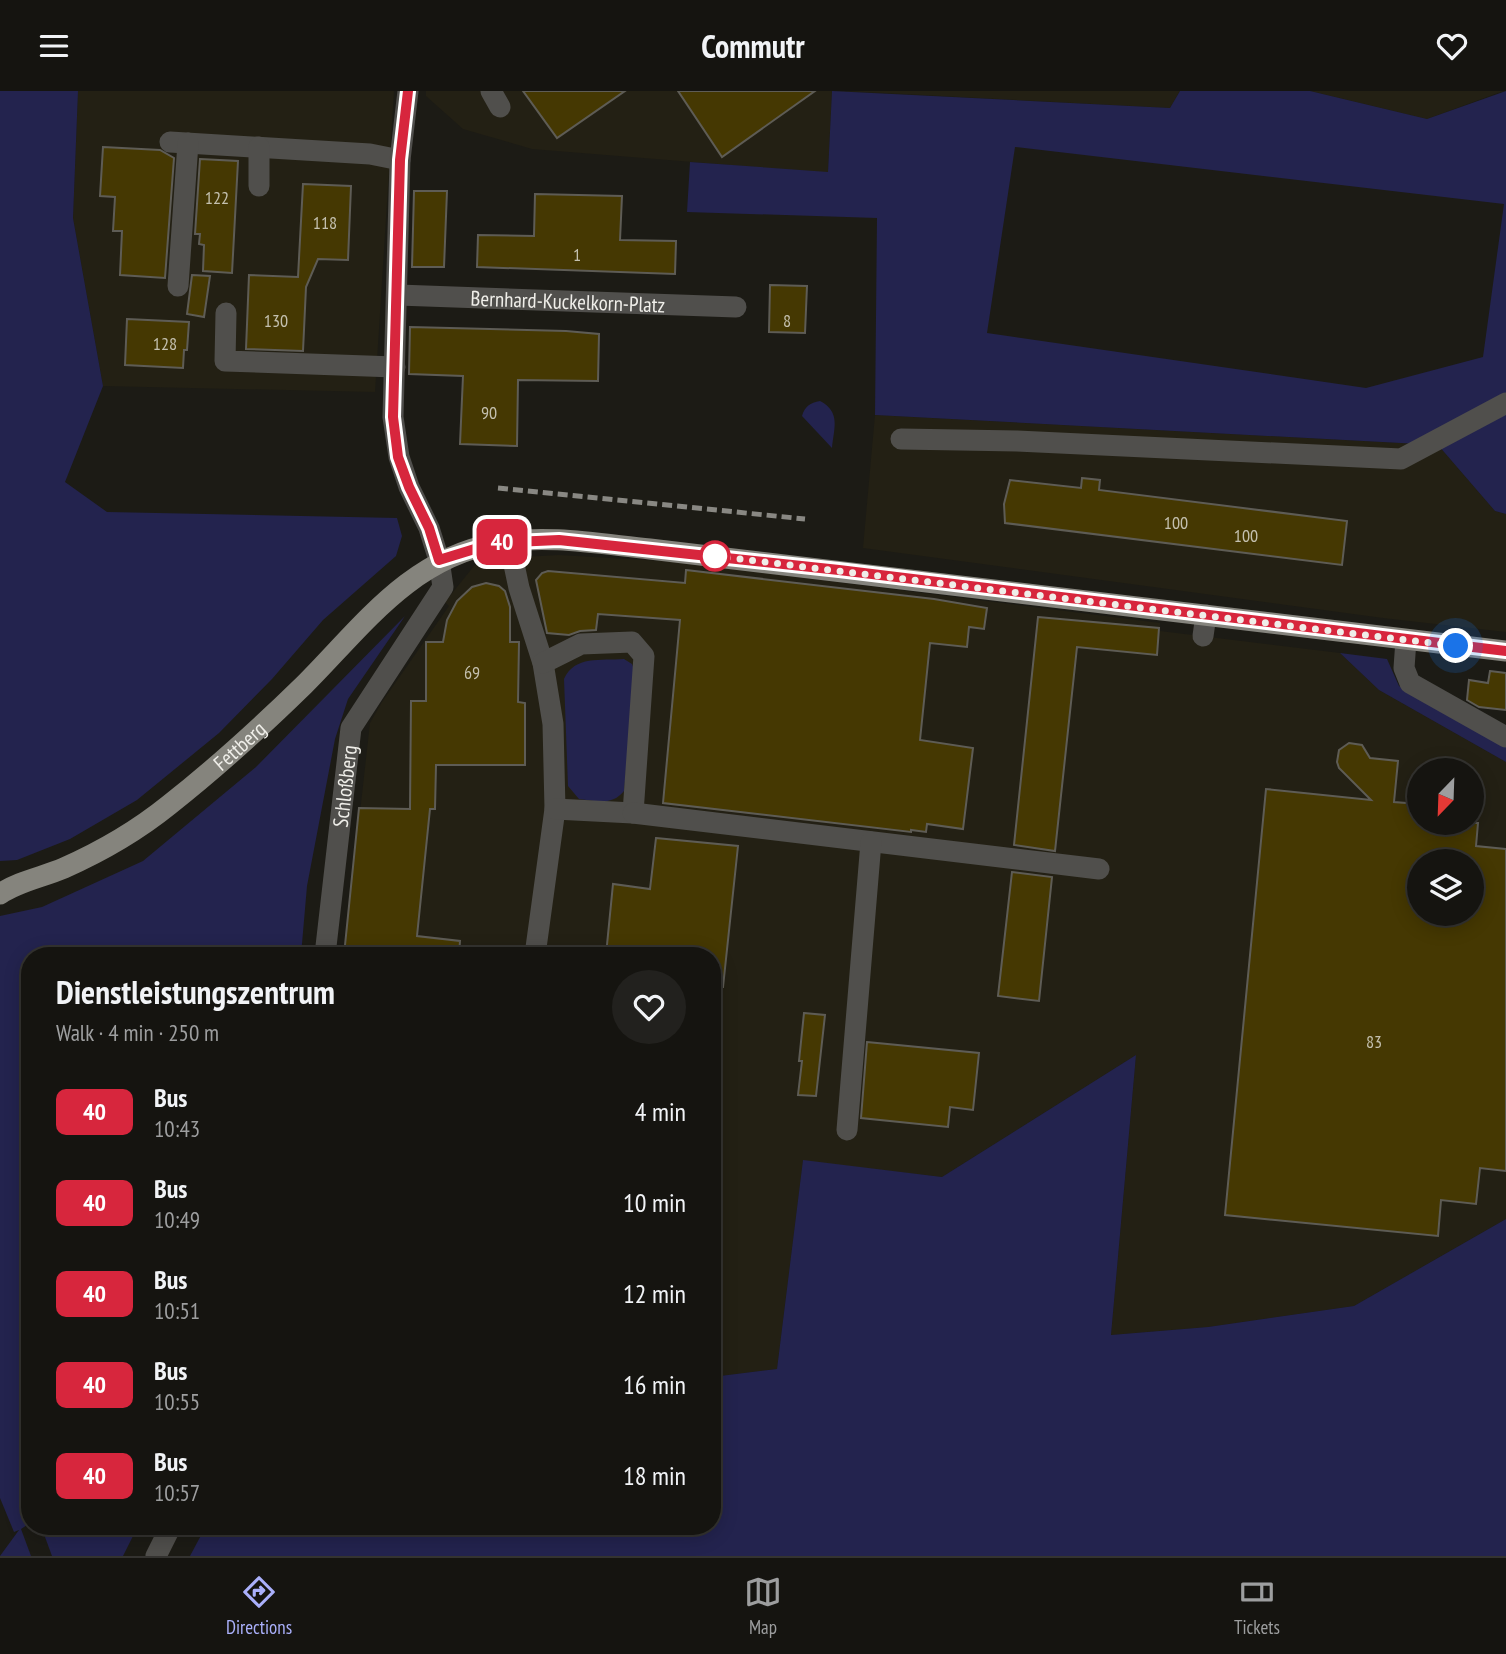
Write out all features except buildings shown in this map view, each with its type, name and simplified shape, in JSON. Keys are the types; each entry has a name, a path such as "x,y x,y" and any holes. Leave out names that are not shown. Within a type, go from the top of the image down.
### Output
{"main road":[{"name":"Fettberg","path":"3,890 63,868 103,848 166,807 230,754 304,685 386,600 439,560 494,543 559,540 650,549 1205,626 1406,640 1506,651"}],"street":[{"name":"Schloßberg","path":"326,947 351,728 443,587 439,560 429,528 398,457 393,417 400,160 408,91"},
{"path":"178,286 179,143 370,154 400,160"},
{"path":"258,186 259,147"},
{"name":"Bernhard-Kuckelkorn-Platz","path":"398,295 736,307"},
{"path":"226,313 225,361 394,367"},
{"path":"901,439 1017,441 1401,459 1506,403"},
{"path":"509,541 519,588 543,663 552,724 555,809 536,947"},
{"path":"1406,640 1404,668 1410,683 1506,737"},
{"path":"543,663 581,644 632,642 644,656 633,813"},
{"path":"555,809 633,813 1099,869"},
{"path":"847,1130 871,842"},
{"path":"156,1556 166,1535"}],"shaded area":[{"path":"0,91 78,91 73,218 103,386 65,482 107,512 397,518 402,536 396,556 323,620 272,679 219,733 137,800 70,839 17,860 0,861"},
{"path":"78,91 394,91 375,392 103,386 73,218"},
{"path":"426,91 832,91 828,173 532,149 463,129 426,96"},
{"path":"832,91 1170,108 1180,91 1310,91 1427,119 1506,91 1506,514 1495,511 1438,445 875,415 877,218 687,212 690,162 828,172","holes":["1015,147 1504,204 1483,357 1366,388 987,333"]},
{"path":"845,91 1180,91 1170,108"},
{"path":"1310,91 1503,91 1427,119"},
{"path":"820,401 827,405 834,415 832,448 802,416 808,405"},
{"path":"875,415 1438,445 1495,511 1506,514 1506,632 863,548"},
{"path":"559,555 679,562 1160,623 1160,631 1340,653 1379,690 1506,762 1506,1219 1354,1306 1208,1327 1111,1335 1136,1055 942,1177 803,1161 777,1369 721,1376 721,947 345,947 370,723 449,606 445,602 474,566 487,559"},
{"path":"405,616 348,699 335,739 307,886 302,947 21,947 21,1535 31,1556 0,1556 19,1530 14,1532 0,1498 0,916 42,907 143,861 256,767"},
{"path":"1340,653 1387,659 1399,686 1506,746 1506,762 1379,690"},
{"path":"624,659 632,664 635,672 624,791 609,801 579,799 568,786 564,679 569,671 581,663"},
{"path":"1136,1055 1111,1335 1208,1327 1354,1306 1506,1219 1506,1556 190,1556 201,1535 721,1535 721,1376 777,1369 803,1160 942,1177"},
{"path":"44,1535 134,1535 123,1556 52,1556"}],"railway":[{"path":"498,488 805,519"}],"bus line":[{"name":"40","path":"408,91 400,160 393,417 398,457 429,528 439,560 494,543 559,540 1003,589 1506,651"}],"route":[{"path":"715,556 1456,646"}]}
